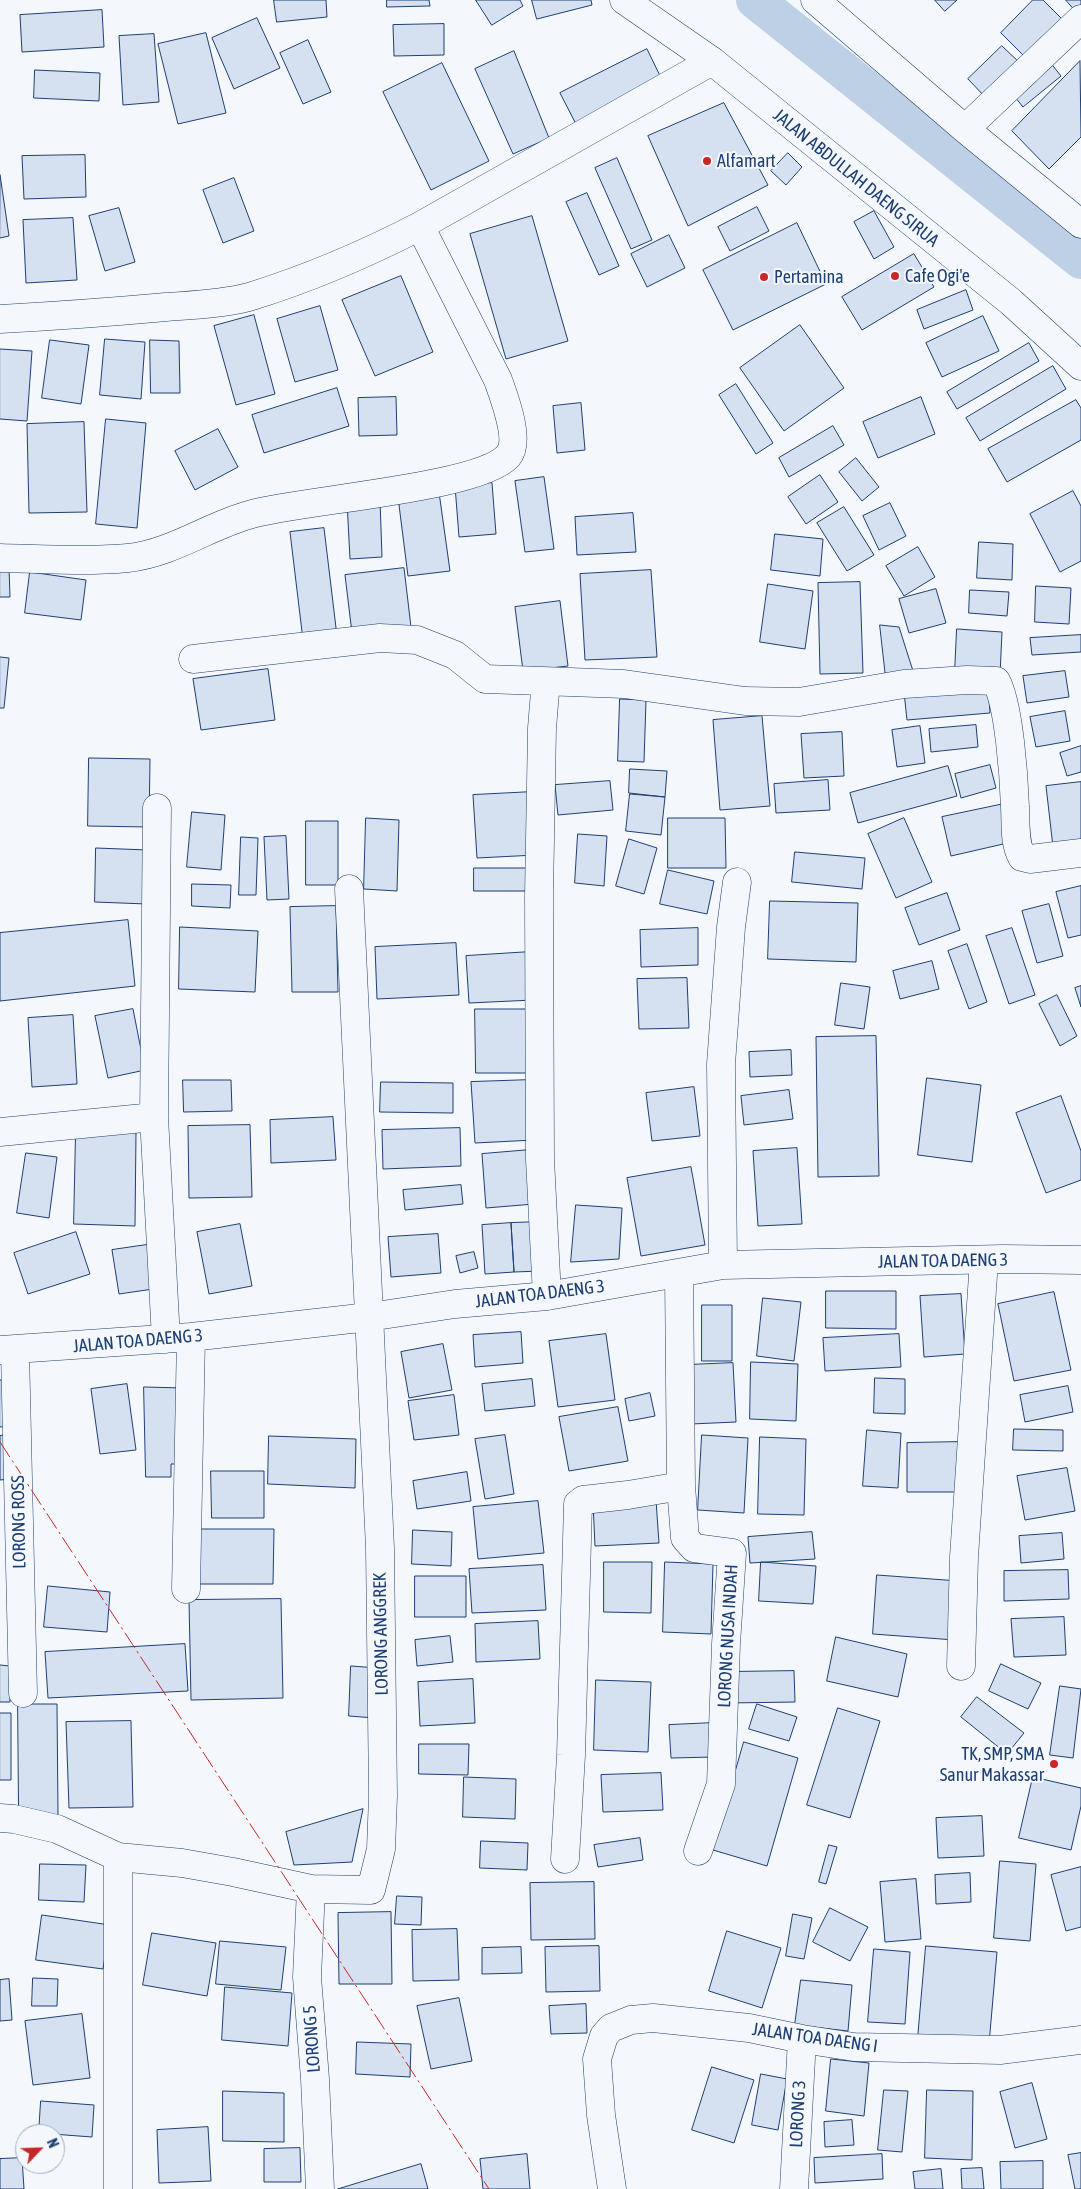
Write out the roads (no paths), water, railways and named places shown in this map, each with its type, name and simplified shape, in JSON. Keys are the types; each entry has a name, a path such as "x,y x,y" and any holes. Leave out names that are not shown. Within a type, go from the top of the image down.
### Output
{"street":[{"name":"JALAN ABDULLAH DAENG SIRUA","path":"624,0 712,61 1011,302 1081,366"},
{"path":"815,0 965,129 1081,224"},
{"path":"965,129 1081,19"},
{"path":"0,319 118,312 247,297 377,249 712,61"},
{"path":"0,558 128,558 161,551 252,514 445,481 478,471 507,457 513,450 513,438 506,403 498,380 420,226"},
{"path":"193,659 380,638 417,640 455,655 485,679 624,684 744,701 799,702 904,684 967,680 996,681 1004,700 1015,791 1017,844 1020,854 1022,857 1030,859 1081,852"},
{"path":"542,681 545,692 542,728 539,896 540,1159 547,1296"},
{"path":"157,808 154,1117 179,1338 186,1589"},
{"path":"722,1265 721,1064 731,927 737,882"},
{"path":"349,889 368,1317"},
{"path":"0,1132 154,1117"},
{"path":"960,1666 964,1557 984,1260"},
{"name":"JALAN TOA DAENG 3","path":"7,1351 179,1338 368,1317 455,1304 547,1296 722,1265 1081,1260"},
{"name":"LORONG NUSA INDAH","path":"679,1274 681,1486 685,1538 694,1548 732,1553 726,1644 721,1784 698,1851"},
{"name":"LORONG ANGGREK","path":"311,1890 371,1890 381,1849 383,1796 380,1548 368,1317"},
{"name":"LORONG ROSS","path":"7,1351 23,1693"},
{"path":"565,1859 571,1755 578,1504 590,1499 681,1486"},
{"path":"0,1818 14,1819 57,1829 118,1857 233,1872 311,1890"},
{"path":"118,1857 118,2189"},
{"name":"LORONG 5","path":"311,1890 308,1977 320,2189"},
{"name":"JALAN TOA DAENG I","path":"612,2189 601,2115 597,2068 600,2045 604,2036 611,2028 631,2020 653,2018 749,2028 802,2039 854,2046 1000,2050 1081,2040"},
{"name":"LORONG 3","path":"794,2189 802,2039"}],"waterway":[{"path":"755,0 1081,260"}],"place":[{"name":"Alfamart","path":"707,161"},
{"name":"Cafe Ogi'e","path":"895,276"},
{"name":"Pertamina","path":"764,277"},
{"name":"TK, SMP, SMA Sanur Makassar","path":"1054,1764"}]}
